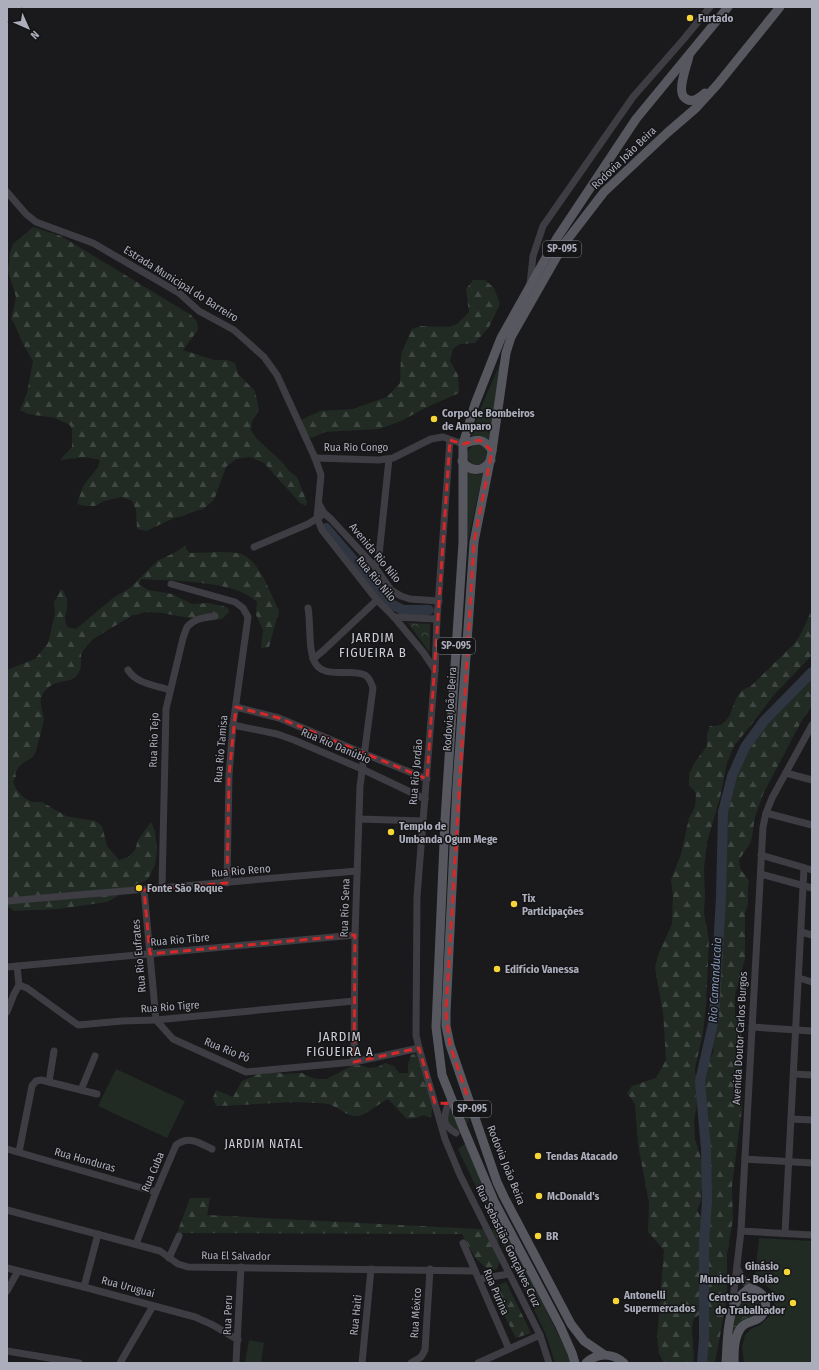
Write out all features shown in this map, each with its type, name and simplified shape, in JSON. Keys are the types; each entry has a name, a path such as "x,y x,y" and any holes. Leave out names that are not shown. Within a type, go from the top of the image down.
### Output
{"main road":[{"name":"Rodovia João Beira","path":"575,1363 560,1326 494,1201 460,1131 442,1075 436,1027 445,820 463,542 463,444 475,404 501,338 557,238 636,119 728,7"},
{"name":"Rodovia João Beira","path":"603,1354 584,1341 571,1324 504,1197 470,1104 450,1045 446,1026 457,785 474,542 492,456 506,353 511,337 564,244 604,192 696,108 717,85 780,7"},
{"path":"690,53 681,90 682,95 690,101 696,100 717,85"},
{"path":"462,461 467,467 477,470 483,468 492,456 485,442 474,440 463,444"},
{"path":"451,1104 470,1104"},
{"path":"460,1131 476,1121"},
{"path":"731,1312 738,1297 750,1288 763,1295 766,1300 765,1311 758,1319 748,1322 739,1330 735,1341 734,1363"},
{"name":"Avenida Doutor Carlos Burgos","path":"726,1363 731,1312"},
{"path":"586,1363 594,1357 603,1354"},
{"name":"SP-095","path":"603,1354 612,1355 619,1358 624,1363"}],"street":[{"path":"530,288 533,256 543,226 633,97 710,7"},
{"name":"Estrada Municipal do Barreiro","path":"7,192 26,214 36,222 93,243 179,293 199,311 234,330 264,357 277,375 315,458 321,475 317,518"},
{"name":"Rua Rio Congo","path":"315,458 389,459 431,439 443,437 463,444"},
{"name":"Rua Rio Jordão","path":"435,1103 416,1035 417,896 435,670 437,619 450,440"},
{"path":"375,567 379,555 389,459"},
{"name":"Avenida Rio Nilo","path":"319,504 324,513 332,519 375,567 391,590 410,599 439,601"},
{"path":"254,547 308,524 324,513"},
{"name":"Rua Rio Nilo","path":"317,518 322,530 377,600 394,617 437,619"},
{"name":"Rua Rio Tamisa","path":"171,584 235,602 243,608 248,617 229,775 227,883"},
{"path":"308,608 310,645 313,659 377,600"},
{"name":"Rua Rio Tejo","path":"162,888 166,708 187,627 192,622 201,618 215,616"},
{"path":"394,617 435,670"},
{"name":"Rua Rio Sena","path":"313,659 320,667 336,674 356,673 365,675 370,680 374,688 360,786 355,935 354,1062"},
{"path":"128,670 137,680 170,690"},
{"name":"Rua Rio Danúbio","path":"236,707 279,718 427,779"},
{"name":"Rua Rio Danúbio","path":"234,725 289,738 362,769 425,799"},
{"name":"Avenida Doutor Carlos Burgos","path":"731,1312 741,1231 763,827 766,813 786,772 812,725"},
{"path":"786,772 812,780"},
{"path":"766,813 812,825"},
{"path":"359,819 423,821"},
{"path":"761,856 808,869 804,886 801,932 785,1233"},
{"name":"Rua Rio Reno","path":"7,901 357,872"},
{"path":"761,874 812,888"},
{"name":"Rua Rio Eufrates","path":"144,890 156,1020"},
{"path":"801,932 812,935"},
{"name":"Rua Rio Tibre","path":"7,967 355,935"},
{"path":"7,1012 19,985 17,966"},
{"path":"799,978 812,982"},
{"name":"Rua Rio Tigre","path":"19,985 27,988 78,1024 122,1020 156,1020 354,1001"},
{"name":"Rua Rio Pó","path":"156,1020 173,1039 246,1072 354,1062 419,1048"},
{"path":"752,1027 812,1031"},
{"path":"49,1082 54,1050"},
{"path":"81,1090 95,1056"},
{"path":"794,1074 812,1075"},
{"path":"19,1152 32,1086 36,1081 41,1080 97,1094"},
{"path":"435,1103 451,1104 444,1116 445,1124 460,1131"},
{"name":"Rua Sebastião Gonçalves Cruz","path":"435,1103 445,1139 460,1175 540,1335 550,1363"},
{"path":"791,1119 812,1120"},
{"path":"445,1139 460,1131"},
{"name":"Rua Cuba","path":"136,1244 176,1145 183,1140 191,1140 212,1149"},
{"name":"Rua Honduras","path":"7,1149 156,1192"},
{"path":"745,1159 812,1163"},
{"name":"Rua El Salvador","path":"7,1210 160,1251 178,1264 188,1267 430,1269 476,1271"},
{"path":"741,1231 812,1235"},
{"path":"84,1286 98,1234"},
{"path":"170,1258 179,1236"},
{"name":"Rua Purina","path":"463,1243 509,1349"},
{"name":"Rua Peru","path":"236,1363 241,1267"},
{"name":"Rua Uruguai","path":"7,1268 84,1286 195,1317 213,1325 238,1340"},
{"path":"736,1268 750,1288"},
{"name":"Rua Haiti","path":"362,1363 372,1269"},
{"name":"Rua México","path":"412,1363 421,1357 425,1350 430,1269"},
{"path":"7,1291 18,1271"},
{"path":"479,1279 509,1274"},
{"path":"120,1363 153,1306"},
{"path":"478,1363 540,1335"},
{"path":"7,1351 79,1363"}],"highlighted area":[{"path":"450,440 463,444 480,440 492,451 474,542 446,1013 450,1045 470,1104 435,1103 419,1048 354,1062 355,935 150,954 144,890 227,883 229,775 236,707 279,718 427,779"}],"green space":[{"path":"33,227 61,236 191,315 197,322 198,330 183,350 214,360 227,360 235,363 238,374 255,391 259,410 252,421 251,430 256,438 297,477 307,502 306,506 300,503 264,463 250,457 236,459 226,467 214,500 203,509 174,518 146,531 137,529 136,510 132,501 122,497 104,501 95,506 77,504 83,486 98,467 100,460 85,457 60,460 72,447 72,430 70,425 55,418 28,414 20,410 27,393 33,361 11,319 16,297 8,271 10,253 13,244"},
{"path":"473,280 485,280 494,288 500,304 489,327 475,343 460,344 453,349 450,361 458,375 459,393 425,408 401,421 379,429 325,432 312,438 306,435 301,420 320,411 353,409 387,397 400,383 401,354 412,329 421,326 448,327 457,324 469,312 466,289"},
{"path":"501,361 490,441 481,436 471,436 482,405"},
{"path":"477,445 484,448 487,455 484,462 477,465 470,462 467,455 470,448"},
{"path":"466,470 474,474 483,473 468,541"},
{"path":"186,545 186,549 190,553 237,553 252,561 258,568 279,611 269,647 261,648 263,630 256,615 257,602 247,595 234,589 202,583 141,579 139,584 148,590 172,594 192,604 208,603 223,606 229,609 229,612 222,619 206,621 162,613 145,612 133,615 93,639 81,653 81,665 79,673 75,678 50,686 42,695 41,702 44,719 36,752 30,759 22,764 15,773 16,776 13,782 17,790 24,798 32,802 42,802 66,816 95,821 102,826 107,846 119,860 128,857 135,850 138,840 151,822 155,831 157,851 155,865 148,879 107,902 59,909 14,911 7,906 7,670 35,659 48,643 55,614 54,602 60,592 59,590 63,590 67,599 65,618 67,627 76,629 113,598 130,588 157,561 176,552"},
{"path":"812,609 812,655 773,696 734,746 727,763 720,798 707,842 704,869 704,913 709,940 706,1006 703,1033 695,1068 697,1104 694,1121 695,1139 703,1165 701,1201 697,1210 701,1218 709,1214 712,1205 706,1115 702,1088 709,1061 713,1053 713,1034 723,930 721,903 724,858 721,832 726,796 742,752 751,736 781,702 812,671 812,706 802,720 763,794 755,817 751,842 739,860 740,868 749,881 748,904 745,913 745,959 735,995 735,1013 744,1047 740,1073 742,1108 732,1186 733,1219 727,1254 727,1298 715,1363 704,1363 706,1338 705,1323 702,1313 694,1318 692,1327 694,1363 664,1363 659,1354 657,1337 664,1250 648,1232 649,1203 638,1145 635,1104 627,1093 632,1086 656,1078 666,1060 663,1012 655,968 658,955 672,924 673,894 671,880 681,854 689,818 695,807 696,793 689,785 689,774 695,762 707,746 707,733 710,726 720,725 725,721 729,717 736,698 740,693 744,689 750,687 795,643"},
{"path":"408,623 430,624 430,653"},
{"path":"420,1052 433,1103 431,1118 424,1115 407,1119 388,1099 368,1112 360,1116 356,1116 350,1115 324,1103 290,1102 216,1106 213,1098 216,1090 233,1097 242,1081 258,1074 275,1072 284,1074 302,1073 318,1079 327,1079 351,1066 360,1065 369,1068 378,1067 385,1063 394,1066 399,1073 408,1073 408,1064 411,1055"},
{"path":"116,1069 185,1101 167,1138 98,1106"},
{"path":"459,1106 468,1112 470,1117 466,1126"},
{"path":"451,1110 460,1130 449,1127 447,1113"},
{"path":"465,1144 485,1188 569,1356 571,1363 555,1363 546,1335 458,1149"},
{"path":"190,1198 210,1198 207,1215 498,1230 499,1263 497,1269 491,1270 481,1264 477,1260 462,1234 177,1233"},
{"name":"Centro Esportivo do Trabalhador","path":"759,1238 812,1241 812,1363 744,1363 742,1347 745,1335 751,1329 760,1325 773,1313 775,1293 755,1276"},
{"path":"506,1282 531,1333 516,1338 490,1288"},
{"path":"750,1292 762,1299 761,1308 759,1313 746,1319 731,1350 736,1312 739,1305"},
{"path":"249,1340 264,1343 261,1363 245,1363"}],"waterway":[{"path":"326,528 391,604 403,610 429,610"},
{"name":"Rio Camanducaia","path":"702,1363 704,1339 704,1243 707,1201 706,1149 700,1081 714,1019 721,897 723,812 732,776 745,747 764,721 812,672"}],"place":[{"name":"Furtado","path":"690,18"},
{"name":"Corpo de Bombeiros de Amparo","path":"434,419"},
{"name":"Templo de Umbanda Ogum Mege","path":"391,832"},
{"name":"Fonte São Roque","path":"139,888"},
{"name":"Tix Participações","path":"514,904"},
{"name":"Edifício Vanessa","path":"497,969"},
{"name":"Tendas Atacado","path":"538,1156"},
{"name":"McDonald's","path":"539,1196"},
{"name":"BR","path":"538,1236"},
{"name":"Ginásio Municipal - Bolão","path":"787,1272"},
{"name":"Antonelli Supermercados","path":"616,1301"},
{"name":"Centro Esportivo do Trabalhador","path":"793,1303"}],"district":[{"name":"JARDIM FIGUEIRA B","path":"373,644"},
{"name":"JARDIM FIGUEIRA A","path":"340,1044"},
{"name":"JARDIM NATAL","path":"264,1144"}]}
